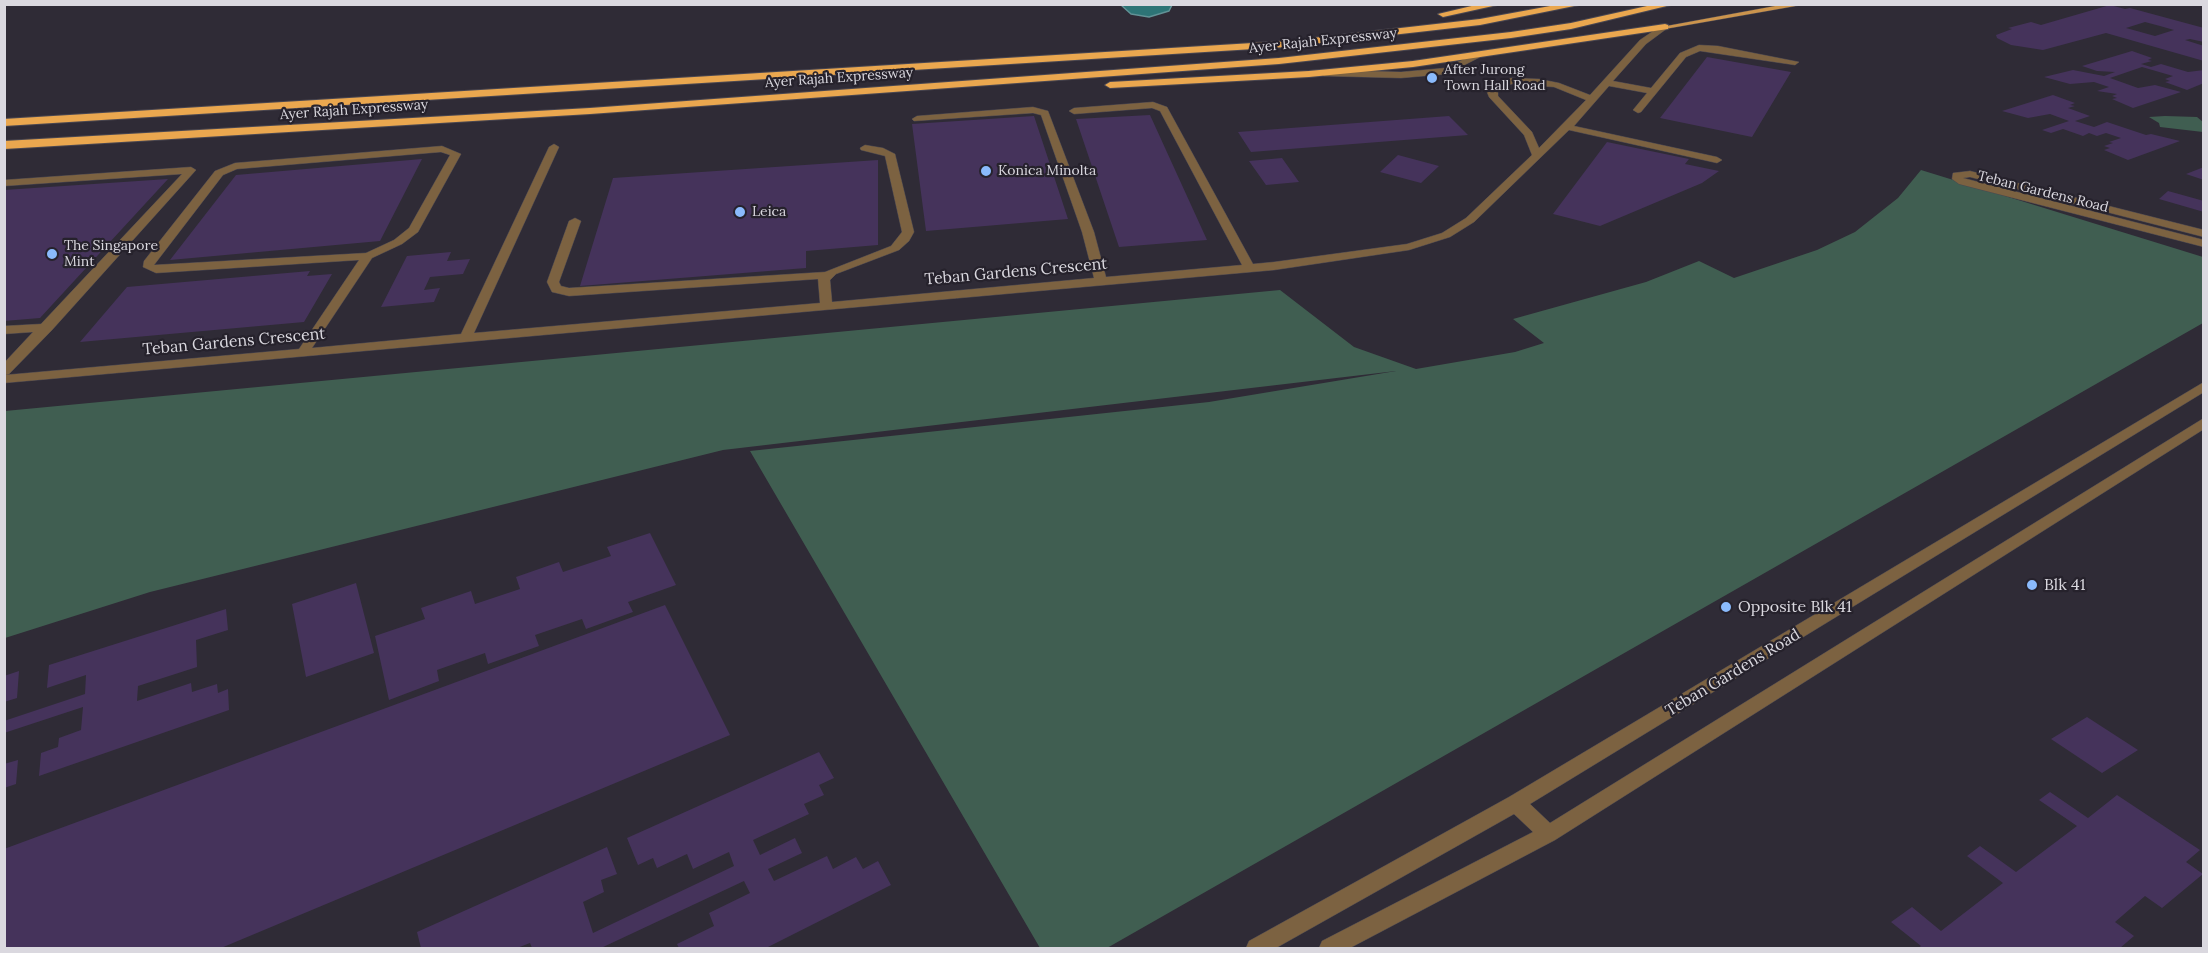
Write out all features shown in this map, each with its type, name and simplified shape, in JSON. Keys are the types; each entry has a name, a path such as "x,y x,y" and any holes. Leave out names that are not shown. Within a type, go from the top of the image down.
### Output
{"highway":[{"path":"1432,15 1497,4"},
{"name":"Ayer Rajah Expressway","path":"4,123 1286,44 1480,21 1580,4"},
{"name":"Ayer Rajah Expressway","path":"4,145 835,93 1279,61 1431,45 1571,26 1671,4"},
{"path":"1286,44 1327,31 1385,21"},
{"path":"835,93 1173,83 1323,73 1413,64 1665,27"},
{"path":"4,153 44,144"}],"main road":[{"path":"1665,27 1803,4"}],"street":[{"name":"Teban Gardens Crescent","path":"4,379 1248,268 1409,247 1446,235 1470,220 1567,127 1643,42 1665,27"},
{"path":"1638,110 1683,55 1699,48 1795,62"},
{"path":"1537,155 1528,134 1494,97 1492,92 1495,87 1511,81 1539,82 1556,85 1592,99"},
{"path":"1607,83 1654,91"},
{"path":"1074,111 1153,105 1164,109 1248,268"},
{"path":"917,119 1033,110 1045,113 1088,232 1101,281"},
{"path":"1567,127 1717,160"},
{"path":"466,337 554,147"},
{"path":"826,306 824,279 828,275 843,266 895,248 905,239 908,232 890,154 865,148"},
{"path":"303,352 368,256 398,242 414,230 456,154 442,149 235,166 219,173 148,264 149,267 156,269 368,256"},
{"path":"4,183 191,170 4,371"},
{"name":"Teban Gardens Road","path":"2204,234 1970,174 1957,175 1958,179 1963,182 2204,244"},
{"path":"575,221 553,282 556,289 569,292 828,275"},
{"path":"4,330 47,327"},
{"name":"Teban Gardens Road","path":"1257,948 1516,804 2204,387"},
{"path":"1330,948 1548,834 2204,423"},
{"path":"1516,804 1548,834"}],"shaded area":[{"path":"1121,5 1172,5 1169,11 1149,17 1131,14"},
{"path":"2149,117 2197,117 2203,122 2203,132 2160,127 2159,123"},
{"path":"1921,170 2203,257 2203,323 1107,948 1040,948 750,451 1209,402 1396,371 723,450 150,592 5,638 5,411 1280,290 1354,347 1416,369 1515,352 1544,343 1513,319 1646,282 1699,261 1734,278 1817,250 1855,232 1898,198"}],"building":[{"path":"2110,5 2130,8 2204,28 2204,42 2185,40 2204,46 2204,61 2106,33 2043,50 2011,45 1997,38 1996,35 2012,29 2008,28 2031,22 2041,25","holes":["2145,22 2174,30 2155,36 2126,28"]},
{"path":"2132,51 2152,58 2148,60 2152,61 2141,64 2151,67 2161,64 2188,72 2204,70 2204,83 2187,90 2165,82 2170,81 2165,79 2173,76 2142,67 2110,78 2138,88 2155,85 2181,92 2133,108 2112,99 2117,98 2112,96 2117,94 2097,91 2109,87 2094,82 2070,84 2044,77 2073,70 2104,76 2115,72 2097,71 2082,66"},
{"path":"1707,57 1791,72 1752,137 1660,118"},
{"path":"2053,95 2075,103 2070,105 2075,106 2068,108 2090,116 2075,121 2094,127 2107,122 2146,135 2151,134 2180,141 2128,160 2104,150 2110,148 2104,146 2113,143 2109,142 2121,138 2106,133 2097,136 2089,133 2083,136 2063,129 2051,133 2042,130 2069,121 2050,114 2028,118 2002,111"},
{"path":"1150,115 1207,240 1119,247 1076,119"},
{"name":"Konica Minolta","path":"1034,116 1068,219 926,231 912,124"},
{"path":"1449,116 1468,135 1251,152 1238,132"},
{"path":"1607,142 1689,159 1685,164 1719,171 1702,183 1600,226 1553,214"},
{"path":"1398,155 1439,166 1421,183 1380,172"},
{"path":"1282,158 1299,182 1266,185 1249,161"},
{"path":"422,159 380,241 170,260 236,175"},
{"name":"Leica","path":"878,160 878,245 806,251 806,268 580,286 613,178"},
{"path":"2204,167 2204,180 2186,174"},
{"name":"The Singapore Mint","path":"168,179 40,318 4,321 4,190"},
{"path":"2168,191 2204,201 2204,212 2159,199"},
{"path":"451,252 447,261 470,259 463,274 430,277 424,290 440,288 434,302 381,307 407,256"},
{"path":"310,271 307,276 332,274 304,322 80,342 127,287"},
{"path":"650,533 676,585 628,602 633,612 586,629 582,619 535,635 539,646 488,664 485,653 437,670 439,681 389,700 375,636 425,619 421,608 471,591 475,604 520,589 516,577 559,562 563,572 611,556 607,547"},
{"path":"356,583 374,653 306,677 292,604"},
{"path":"665,605 730,735 221,948 4,948 4,849"},
{"path":"226,609 228,630 196,640 197,667 138,686 137,701 191,683 192,692 217,684 218,693 228,689 229,710 39,776 41,753 58,747 59,738 81,730 83,707 4,733 4,721 85,694 86,675 47,688 49,665"},
{"path":"19,671 17,698 4,702 4,676"},
{"path":"2087,717 2138,750 2102,773 2051,739"},
{"path":"819,752 834,778 819,785 824,795 804,804 809,814 753,840 760,855 795,838 802,853 768,869 774,881 827,856 833,869 856,857 863,869 878,861 891,885 766,948 679,948 677,944 714,926 709,913 750,893 744,881 601,948 532,948 530,943 517,948 421,948 417,932 607,847 617,874 601,880 604,892 583,902 593,933 734,866 729,852 693,869 687,854 657,868 653,858 638,865 627,838"},
{"path":"18,760 16,784 4,788 4,764"},
{"path":"2050,792 2088,818 2117,795 2200,850 2186,862 2203,874 2162,908 2145,896 2115,922 2134,936 2120,948 1918,948 1921,946 1891,922 1912,907 1941,931 2003,883 1967,856 1980,846 2016,872 2077,826 2039,800"}],"place":[{"name":"After Jurong Town Hall Road","path":"1432,78"},
{"name":"Konica Minolta","path":"986,171"},
{"name":"Leica","path":"740,212"},
{"name":"The Singapore Mint","path":"52,254"},
{"name":"Blk 41","path":"2032,585"},
{"name":"Opposite Blk 41","path":"1726,607"}]}
